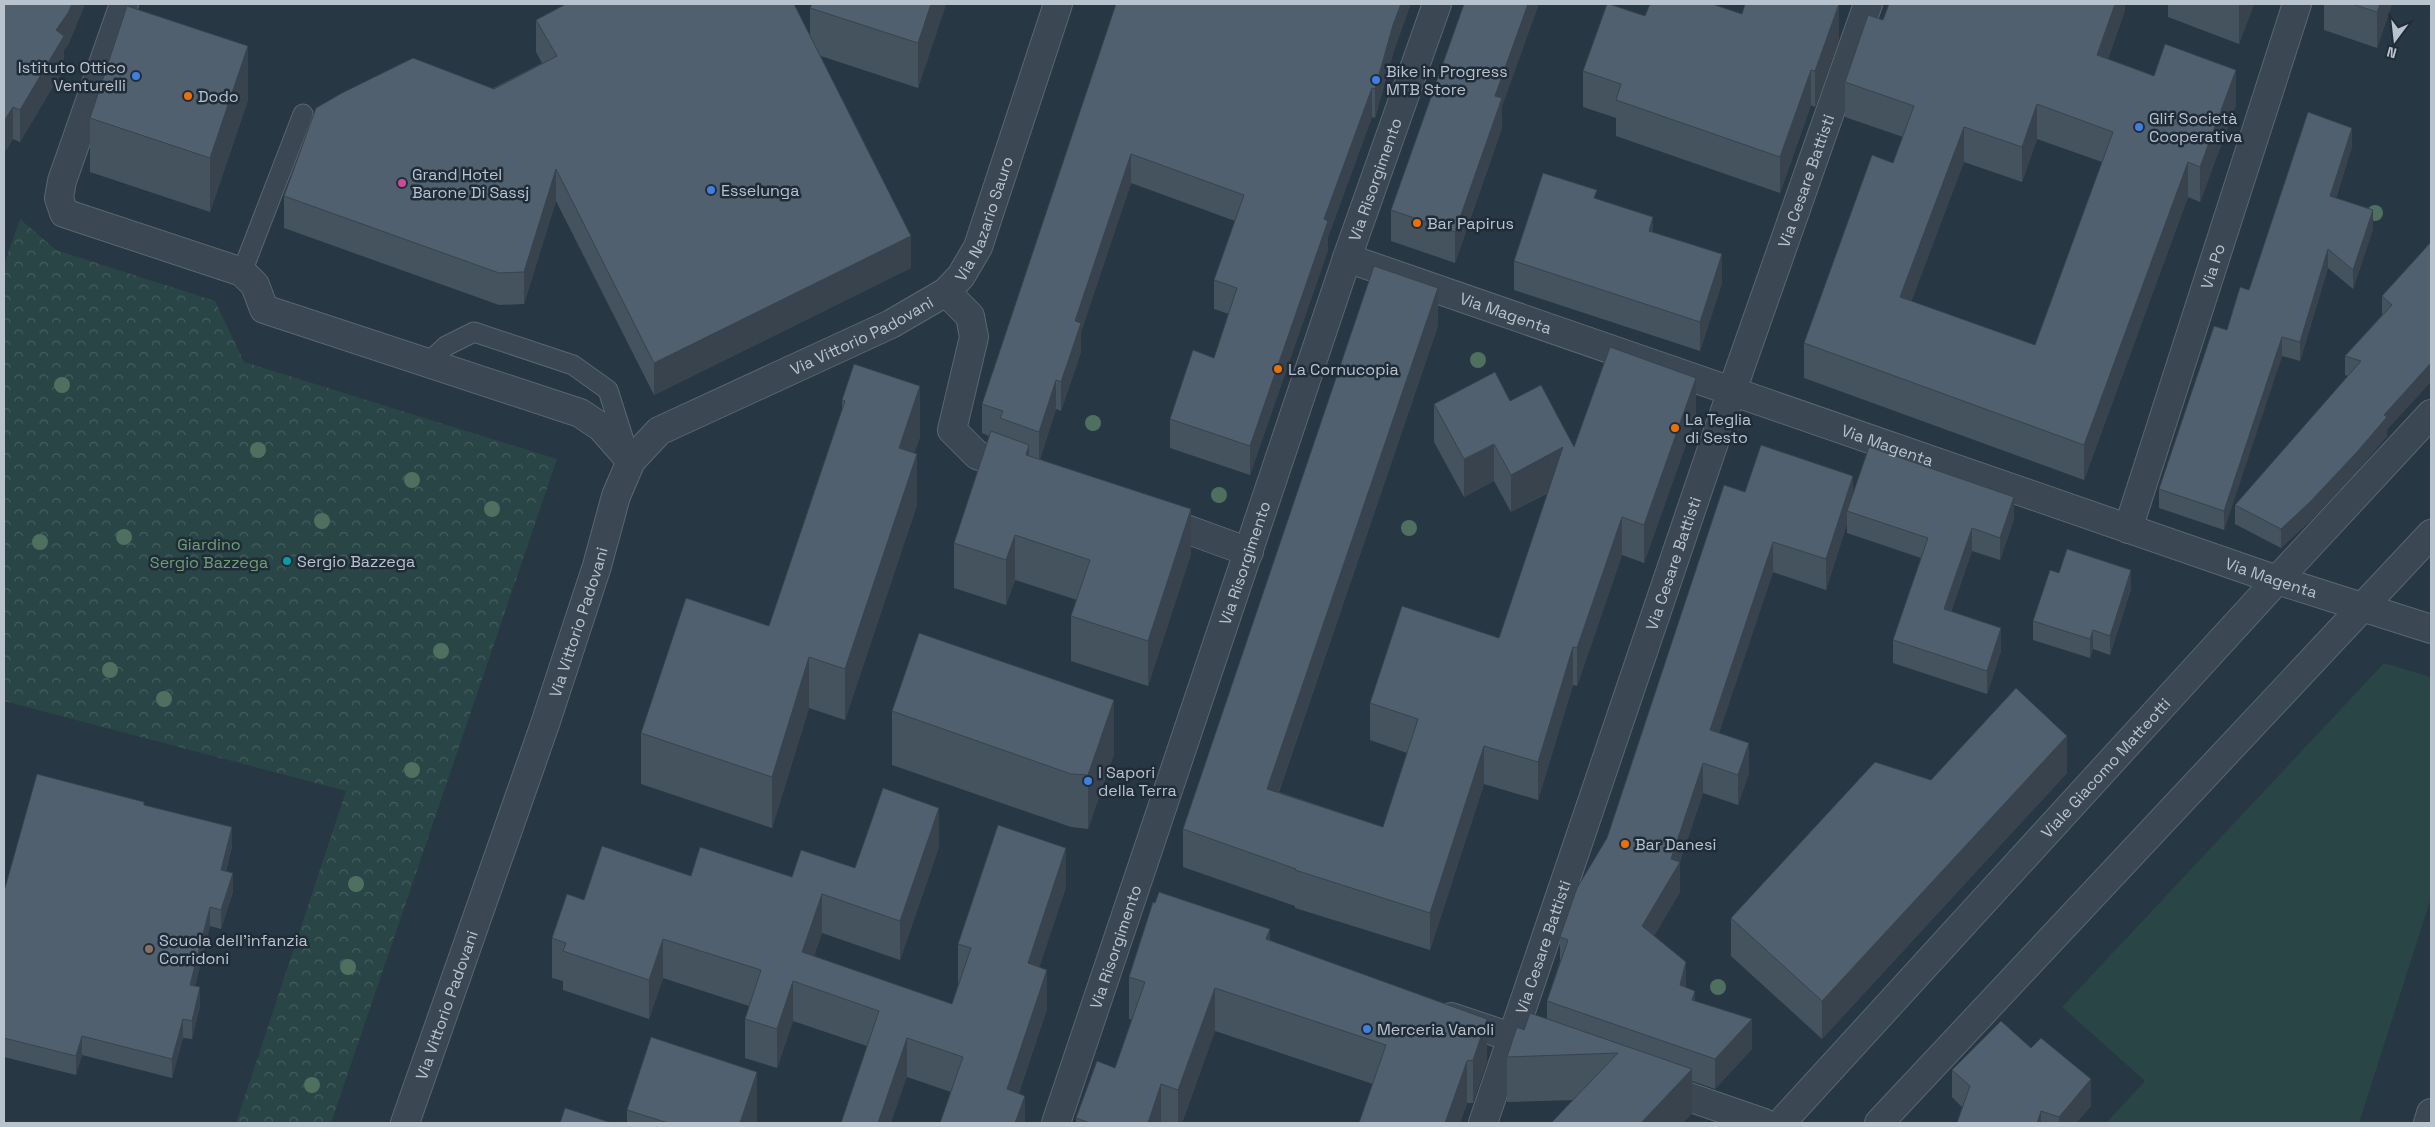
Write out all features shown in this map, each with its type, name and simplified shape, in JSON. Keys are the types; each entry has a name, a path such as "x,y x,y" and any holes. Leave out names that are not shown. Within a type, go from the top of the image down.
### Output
{"street":[{"path":"124,4 62,181 59,198 64,213 242,272 255,285 264,310 429,362 580,414 601,426 631,461"},
{"name":"Via Nazario Sauro","path":"1042,478 977,455 952,430 974,337 970,316 946,292 961,276 978,247 1058,4"},
{"name":"Via Risorgimento","path":"1056,1123 1141,912 1249,552 1347,258 1437,4"},
{"name":"Via Cesare Battisti","path":"1483,1123 1732,392 1868,4"},
{"name":"Via Po","path":"2128,529 2297,4"},
{"name":"Via Magenta","path":"1347,258 2277,580 2431,629"},
{"name":"Via Vittorio Padovani","path":"406,1123 598,566 616,496 631,461 659,431 891,324 946,292"},
{"name":"Viale Giacomo Matteotti","path":"1781,1123 2431,414"},
{"path":"1134,511 1249,552"},
{"path":"1879,1123 2364,608 2431,534"},
{"path":"1428,1009 1552,1049"},
{"path":"1634,1078 1764,1123"},
{"path":"2428,1123 2431,1113"}],"lane":[{"path":"242,272 303,114"},
{"path":"429,362 446,346 474,332 573,365 608,390 631,461"}],"green space":[{"name":"Giardino Sergio Bazzega","path":"20,219 56,250 215,301 244,362 557,459 331,1123 236,1123 346,791 4,701 4,265"},
{"path":"2384,663 2431,677 2431,898 2359,1123 2106,1123 2145,1081 2062,1007"}],"building":[{"path":"4,4 72,4 56,30 64,36 20,110 13,107 4,121"},
{"name":"Esselunga","path":"566,4 794,4 911,236 654,363 556,169 524,272 499,273 284,196 316,108 413,58 494,89 557,56 536,20"},
{"path":"812,4 931,4 918,43 810,8"},
{"path":"1116,4 1401,4 1393,25 1375,89 1372,88 1324,219 1328,221 1250,446 1170,419 1193,350 1214,358 1237,288 1214,280 1244,195 1131,154 1075,321 1081,323 1061,382 1056,380 1039,432 1000,418 1003,411 982,404"},
{"path":"1464,4 1528,4 1495,96 1502,98 1455,232 1391,210"},
{"path":"1607,4 1645,16 1650,4 1712,4 1742,14 1745,4 1839,4 1815,71 1811,70 1780,157 1616,100 1621,84 1583,71"},
{"path":"1889,4 2115,4 2097,55 2154,76 2165,44 2236,70 2200,167 2188,162 2084,445 1804,343 1872,155 1893,163 1914,106 1845,82 1868,15 1883,20","holes":["2037,104 2113,132 2035,345 1900,297 1964,127 2022,147"]},
{"path":"2352,4 2380,4 2377,12"},
{"path":"127,6 248,46 210,158 90,118"},
{"path":"2308,112 2352,128 2330,196 2373,210 2353,270 2328,249 2300,342 2282,337 2224,511 2159,489 2214,326 2227,330 2240,287 2249,290"},
{"path":"1543,173 1597,190 1594,198 1653,217 1649,231 1722,254 1700,322 1514,261"},
{"path":"2431,242 2431,363 2384,415 2387,417 2357,452 2310,502 2281,529 2235,505 2361,361 2345,356 2392,305 2382,296"},
{"path":"1374,266 1438,288 1267,789 1383,827 1418,719 1370,703 1402,606 1499,638 1563,447 1511,475 1494,444 1464,459 1434,404 1495,372 1510,401 1541,385 1574,447 1610,347 1696,378 1644,525 1622,517 1577,648 1573,647 1538,762 1484,746 1430,913 1295,870 1183,829"},
{"path":"854,364 920,386 899,448 917,454 845,669 809,657 772,777 641,733 686,598 769,626 845,401 842,400"},
{"path":"991,431 1029,445 1026,455 1191,509 1148,641 1071,616 1090,560 1015,535 1006,560 954,543"},
{"path":"1761,445 1853,476 1826,559 1773,542 1710,730 1749,743 1738,775 1703,763 1671,859 1680,862 1642,926 1686,962 1680,985 1695,991 1692,1000 1752,1019 1715,1059 1547,1001 1568,940 1560,937 1577,888 1607,838 1724,485 1745,492"},
{"path":"1869,447 2014,497 2000,538 1972,528 1944,609 2001,628 1987,671 1893,640 1928,538 1847,511"},
{"path":"2067,549 2131,570 2110,636 2093,630 2090,639 2033,621 2050,570 2059,573"},
{"path":"919,633 1114,700 1088,775 1071,774 892,711"},
{"path":"2016,688 2067,736 1822,1001 1731,918 1875,762 1931,780"},
{"path":"37,774 144,802 144,805 232,827 221,870 233,873 221,910 210,907 190,985 200,987 192,1021 183,1019 172,1059 82,1036 76,1056 4,1038 4,887"},
{"path":"883,788 939,808 900,921 822,894 802,952 952,1004 971,948 958,944 998,825 1066,848 1028,963 1047,970 1007,1089 1025,1096 1015,1123 940,1123 963,1057 907,1038 878,1123 841,1123 879,1011 793,981 777,1029 745,1019 761,970 663,939 649,980 563,951 566,943 552,938 567,894 584,900 602,846 691,876 700,847 792,877 801,850 855,868"},
{"path":"1159,892 1270,929 1266,939 1487,1019 1473,1060 1467,1061 1445,1123 1359,1123 1386,1045 1215,988 1178,1090 1161,1084 1148,1123 1090,1123 1076,1118 1097,1061 1115,1068 1145,982 1129,977 1153,902 1155,903"},
{"path":"1530,1013 1692,1069 1641,1123 1551,1123 1618,1053 1507,1057 1517,1027 1524,1030"},
{"path":"2001,1021 2031,1048 2041,1038 2091,1079 2059,1117 2041,1111 2037,1123 1957,1123 1970,1086 1952,1070"},
{"path":"651,1037 757,1072 740,1123 668,1123 627,1110"},
{"path":"565,1108 612,1123 560,1123"}],"place":[{"name":"Istituto Ottico Venturelli","path":"136,76"},
{"name":"Bike in Progress MTB Store","path":"1376,80"},
{"name":"Dodo","path":"188,96"},
{"name":"Glif Società Cooperativa","path":"2139,127"},
{"name":"Grand Hotel Barone Di Sassj","path":"402,183"},
{"name":"Esselunga","path":"711,190"},
{"name":"Bar Papirus","path":"1417,223"},
{"name":"La Cornucopia","path":"1278,369"},
{"name":"La Teglia di Sesto","path":"1675,428"},
{"name":"Sergio Bazzega","path":"287,561"},
{"name":"I Sapori della Terra","path":"1088,781"},
{"name":"Bar Danesi","path":"1625,844"},
{"name":"Scuola dell'infanzia Corridoni","path":"149,949"},
{"name":"Merceria Vanoli","path":"1367,1029"}]}
